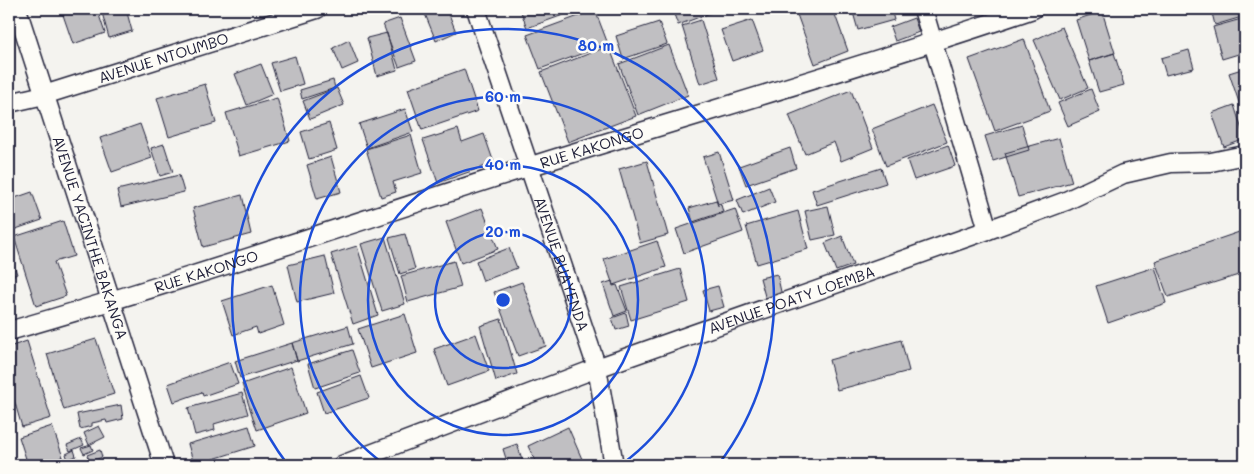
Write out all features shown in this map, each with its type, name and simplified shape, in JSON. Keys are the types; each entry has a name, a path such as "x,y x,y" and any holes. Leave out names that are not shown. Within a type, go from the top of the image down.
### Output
{"street":[{"name":"AVENUE YACINTHE BAKANGA","path":"17,9 164,465"},
{"name":"AVENUE NTOUMBO","path":"9,104 44,95 317,9"},
{"name":"AVENUE BUAYENDA","path":"476,9 597,368 614,465"},
{"path":"923,9 988,230"},
{"name":"RUE KAKONGO","path":"9,331 111,302 529,167 933,43 1033,9"},
{"name":"AVENUE POATY LOEMBA","path":"342,465 597,368 1066,201 1123,174 1171,163 1211,162 1245,155"}],"building":[{"path":"61,9 97,9 105,33 73,44"},
{"path":"101,9 126,9 132,31 109,38"},
{"path":"423,9 447,9 456,32 436,41"},
{"path":"520,9 580,9 527,28"},
{"path":"672,9 721,9 678,25"},
{"path":"795,9 833,9 848,51 815,64"},
{"path":"852,9 891,9 894,20 858,30"},
{"path":"1211,9 1245,9 1245,16 1215,25"},
{"path":"595,10 608,44 540,69 527,35"},
{"path":"1102,11 1115,53 1089,61 1076,20"},
{"path":"400,18 416,61 399,67 383,24"},
{"path":"914,18 919,32 895,41 890,27"},
{"path":"1245,18 1245,52 1222,59 1213,27"},
{"path":"701,20 719,78 700,84 682,26"},
{"path":"752,20 763,50 732,61 721,30"},
{"path":"659,22 667,44 623,59 616,36"},
{"path":"1062,27 1088,88 1060,100 1034,40"},
{"path":"387,33 397,70 377,76 367,38"},
{"path":"1024,39 1050,111 995,131 969,59"},
{"path":"349,40 358,63 342,70 333,48"},
{"path":"9,42 14,58 9,60"},
{"path":"669,45 688,95 638,115 619,64"},
{"path":"609,46 636,116 568,142 541,72"},
{"path":"1189,50 1194,68 1166,75 1161,58"},
{"path":"1114,53 1124,85 1099,92 1089,61"},
{"path":"295,56 303,84 280,91 271,63"},
{"path":"261,64 273,94 247,105 235,74"},
{"path":"1245,68 1245,120 1229,73"},
{"path":"464,69 478,111 422,130 408,89"},
{"path":"333,80 335,88 302,99 300,90"},
{"path":"205,84 216,123 169,137 157,98"},
{"path":"337,88 344,105 310,119 303,101"},
{"path":"1091,89 1100,112 1068,126 1058,103"},
{"path":"851,90 873,148 841,161 834,142 805,154 789,115"},
{"path":"277,98 290,141 239,156 226,113"},
{"path":"932,105 947,142 886,166 872,129"},
{"path":"1234,105 1245,139 1224,147 1212,113"},
{"path":"405,109 413,132 367,148 359,124"},
{"path":"329,123 337,150 309,159 301,132"},
{"path":"140,124 152,158 112,172 100,138"},
{"path":"1022,125 1029,150 993,161 985,136"},
{"path":"458,129 462,142 484,134 494,163 438,183 423,140"},
{"path":"411,135 422,173 393,182 396,192 381,197 366,149"},
{"path":"1059,138 1072,182 1018,197 1005,153"},
{"path":"164,144 173,172 160,176 151,148"},
{"path":"948,145 955,166 914,180 907,160"},
{"path":"790,148 796,168 746,185 739,166"},
{"path":"719,152 734,200 718,204 703,157"},
{"path":"331,157 341,192 317,199 307,165"},
{"path":"647,161 668,235 640,243 619,169"},
{"path":"881,168 886,183 817,205 812,190"},
{"path":"179,175 184,192 121,207 117,190"},
{"path":"769,187 775,202 743,215 737,200"},
{"path":"32,192 42,220 13,230 9,219 9,200"},
{"path":"242,195 251,234 203,247 193,208"},
{"path":"716,200 718,206 721,205 723,212 693,222 689,208"},
{"path":"828,206 835,235 812,240 805,211"},
{"path":"482,208 498,249 461,263 446,222"},
{"path":"735,209 743,232 684,253 676,229"},
{"path":"798,211 808,249 757,264 746,226"},
{"path":"63,221 74,256 54,262 66,296 36,306 14,237"},
{"path":"1245,230 1245,273 1168,297 1155,261"},
{"path":"405,234 415,269 400,274 389,238"},
{"path":"842,236 853,265 836,271 825,243"},
{"path":"385,237 405,304 382,311 361,244"},
{"path":"657,241 666,267 613,285 604,259"},
{"path":"357,246 378,315 353,324 331,254"},
{"path":"509,248 517,268 483,281 476,261"},
{"path":"9,251 17,274 9,277"},
{"path":"325,256 334,293 297,302 288,265"},
{"path":"454,261 461,287 408,302 401,276"},
{"path":"1155,267 1166,303 1108,323 1096,286"},
{"path":"680,269 689,302 631,320 621,287"},
{"path":"777,274 782,296 766,300 760,278"},
{"path":"612,281 613,286 617,285 627,311 614,316 603,284"},
{"path":"522,282 546,346 518,356 494,292"},
{"path":"272,285 284,325 258,334 256,327 233,335 222,301"},
{"path":"718,286 724,307 709,311 703,290"},
{"path":"626,313 629,326 616,330 612,318"},
{"path":"405,314 417,353 371,368 358,329"},
{"path":"501,319 517,374 496,381 480,326"},
{"path":"348,326 353,344 297,361 292,343"},
{"path":"476,334 489,371 447,386 434,349"},
{"path":"96,339 114,394 64,410 47,354"},
{"path":"901,340 909,371 837,390 829,360"},
{"path":"27,341 51,418 22,427 9,383 9,347"},
{"path":"292,343 297,360 240,378 235,361"},
{"path":"352,350 360,373 315,388 308,364"},
{"path":"230,362 238,384 203,396 202,392 174,402 168,384"},
{"path":"291,367 306,413 257,430 242,384"},
{"path":"361,376 369,398 324,413 317,392"},
{"path":"242,393 248,414 214,424 215,430 195,435 188,408"},
{"path":"121,405 123,419 107,423 106,420 92,423 92,426 80,429 77,414"},
{"path":"52,426 63,457 39,465 28,465 19,437"},
{"path":"99,426 105,437 89,445 84,433"},
{"path":"249,426 255,446 194,465 188,444"},
{"path":"568,427 582,459 568,465 537,465 528,446"},
{"path":"81,439 84,445 70,451 67,445"},
{"path":"517,444 524,465 508,465 503,449"},
{"path":"91,445 93,450 84,454 81,448"},
{"path":"74,450 76,456 68,460 66,454"},
{"path":"100,450 102,457 90,462 87,455"},
{"path":"78,458 80,462 72,465 70,461"}]}
